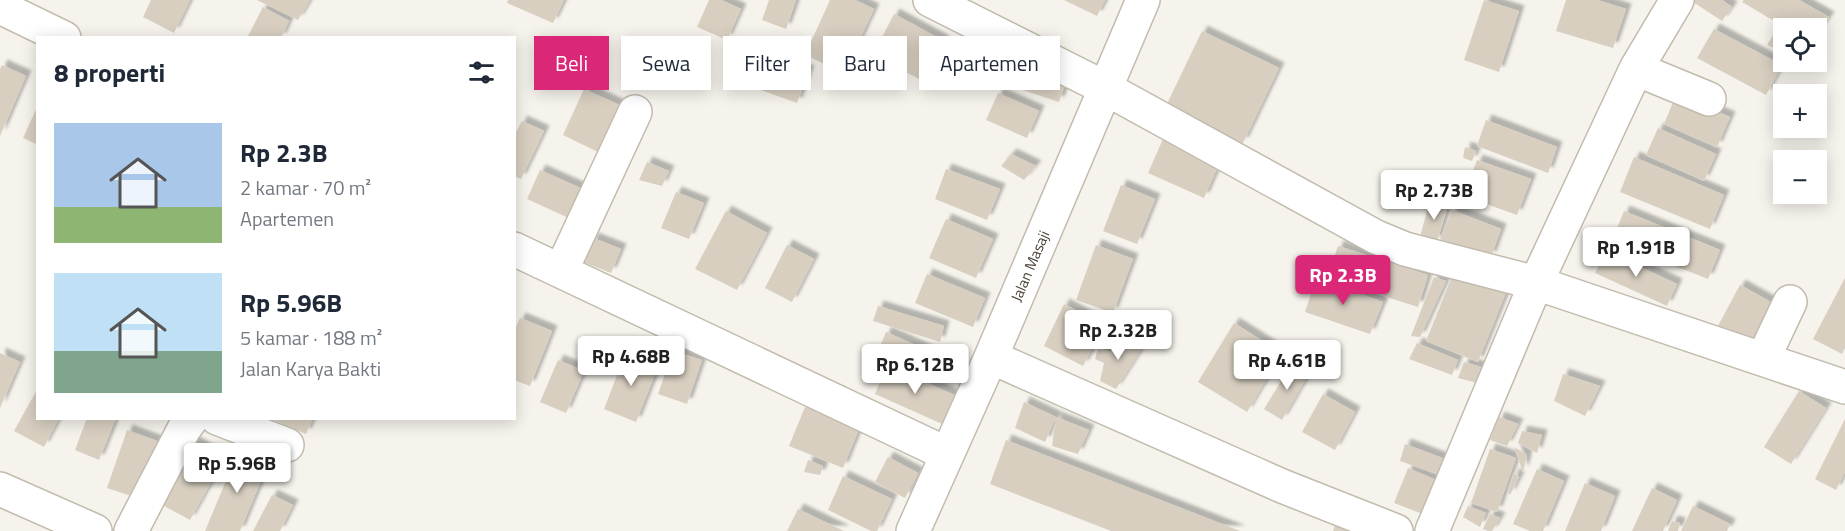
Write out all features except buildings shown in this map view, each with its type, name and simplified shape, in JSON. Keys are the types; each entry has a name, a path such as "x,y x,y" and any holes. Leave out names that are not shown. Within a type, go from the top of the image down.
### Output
{"street":[{"path":"930,0 1105,88 1376,237 1405,249 1536,283 1845,387"},
{"name":"Jalan Masaji","path":"913,531 991,357 1143,0"},
{"path":"1432,531 1536,283 1636,69 1677,0"},
{"path":"0,8 60,36"},
{"path":"1636,69 1709,99"},
{"path":"561,271 635,112"},
{"path":"516,250 947,454"},
{"path":"1763,359 1790,302"},
{"path":"991,357 1282,486 1396,531"},
{"path":"131,531 191,420"},
{"path":"222,420 287,445"},
{"path":"2,497 95,531"}]}
